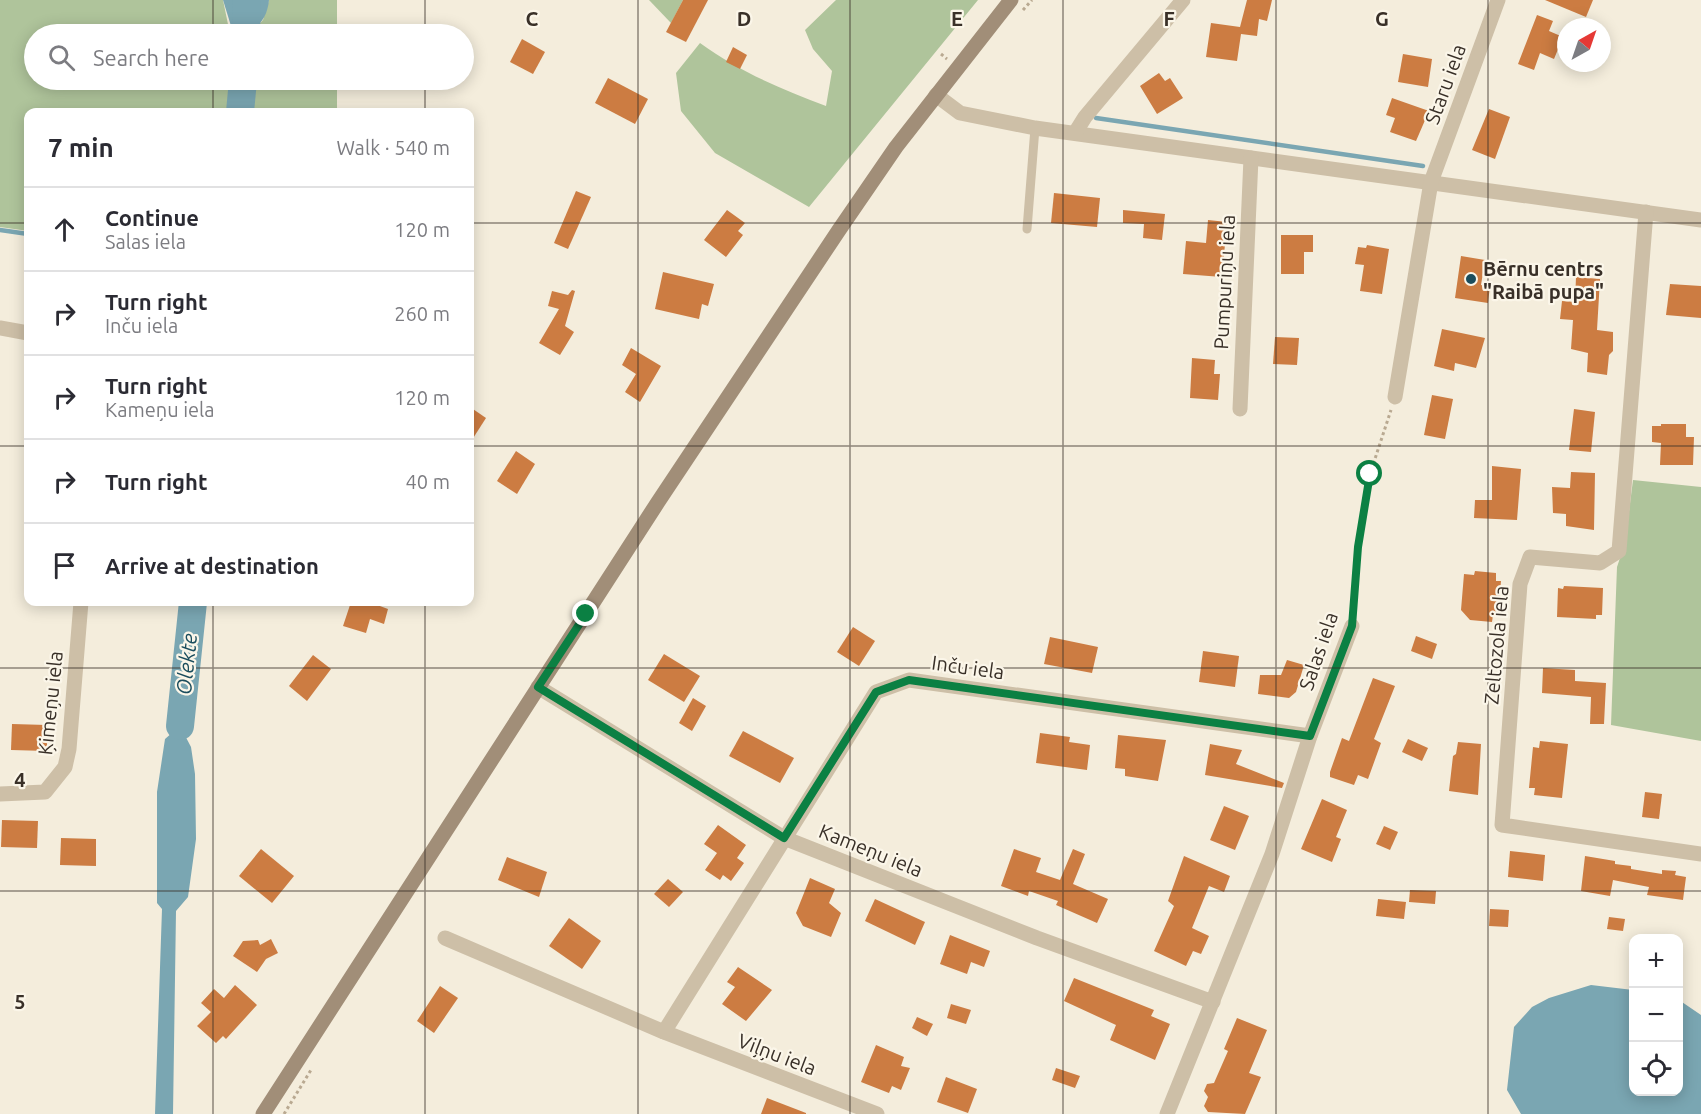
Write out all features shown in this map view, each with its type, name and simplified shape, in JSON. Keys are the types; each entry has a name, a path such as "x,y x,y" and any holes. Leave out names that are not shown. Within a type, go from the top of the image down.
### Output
{"main road":[{"path":"263,1114 538,687 839,230 896,147 1011,0"}],"street":[{"path":"1075,133 1085,117 1183,0"},
{"name":"Staru iela","path":"1431,182 1498,0"},
{"path":"936,94 960,113 1035,128 1701,220"},
{"name":"Pumpuriņu iela","path":"1240,409 1251,158"},
{"path":"1395,396 1431,182"},
{"name":"Zeltozola iela","path":"1646,212 1619,551 1600,563 1530,557 1520,584 1502,825 1701,854"},
{"path":"0,328 24,332"},
{"name":"Ķimeņu iela","path":"0,794 45,792 65,767 69,749 81,606"},
{"name":"Salas iela","path":"1167,1114 1272,854 1310,736 1352,626"},
{"name":"Inču iela","path":"664,1032 876,692 909,680 1310,736"},
{"name":"Kameņu iela","path":"538,687 784,838 1037,938 1213,1002"},
{"name":"Viļņu iela","path":"445,938 664,1032 877,1114"}],"lane":[{"path":"1027,229 1035,128"}],"path":[{"path":"1021,13 1032,0"},
{"name":"Salas iela","path":"1352,626 1358,547 1370,474 1395,396"},
{"path":"284,1114 314,1065"}],"green space":[{"path":"0,0 223,0 228,24 24,24 24,90 229,90 228,108 24,108 24,230 0,227"},
{"path":"269,0 337,0 337,24 259,24 263,20"},
{"path":"649,0 683,0 671,23"},
{"path":"836,0 978,0 809,207 715,153 681,111 676,73 700,43 730,63 761,79 826,106 832,71 813,49 805,30"},
{"path":"247,90 337,90 337,108 245,108"},
{"path":"1633,480 1701,487 1701,741 1611,725 1617,567 1625,543"}],"water":[{"path":"223,0 269,0 268,8 259,24 230,24"},
{"name":"Olekte","path":"180,726 191,747 195,774 196,839 188,897 176,911 173,1114 155,1114 162,909 157,903 157,792 165,739"},
{"path":"1591,985 1629,990 1629,1096 1683,1096 1683,1003 1701,1015 1701,1114 1521,1114 1507,1090 1514,1027 1532,1007 1549,998"}],"building":[{"path":"683,0 708,0 686,42 666,32"},
{"path":"1247,0 1272,0 1267,21 1259,19 1257,36 1241,34 1237,61 1206,57 1211,23 1240,27"},
{"path":"1545,0 1593,0 1586,17"},
{"path":"1537,15 1553,21 1549,31 1557,34 1557,52 1554,59 1540,53 1534,70 1518,64"},
{"path":"522,39 545,52 533,74 510,62"},
{"path":"733,47 747,55 740,69 726,62"},
{"path":"1403,54 1432,59 1428,87 1398,82"},
{"path":"1159,73 1165,81 1170,78 1183,98 1157,114 1140,86"},
{"path":"608,78 648,99 635,124 595,103"},
{"path":"1392,98 1429,111 1416,141 1390,132 1395,118 1386,115"},
{"path":"1489,109 1510,117 1495,159 1472,150"},
{"path":"576,191 591,197 568,249 554,243"},
{"path":"1054,193 1100,198 1097,227 1051,223"},
{"path":"727,210 745,223 738,231 743,235 726,257 704,240"},
{"path":"1123,210 1165,214 1162,240 1143,238 1144,224 1123,223"},
{"path":"1208,220 1227,222 1222,277 1183,274 1186,241 1206,243"},
{"path":"1281,235 1313,235 1313,252 1304,252 1304,274 1281,274"},
{"path":"1367,245 1389,249 1382,294 1360,291 1364,265 1355,264 1358,247 1366,248"},
{"path":"1461,256 1485,260 1481,285 1490,286 1488,303 1455,298"},
{"path":"663,272 714,284 708,306 702,304 699,319 655,309"},
{"path":"1576,277 1600,279 1597,330 1613,332 1613,351 1609,355 1607,375 1587,372 1588,353 1571,349 1573,320 1560,319 1562,301 1575,302"},
{"path":"1670,284 1701,286 1701,318 1666,315"},
{"path":"572,290 575,291 565,326 574,332 560,355 539,343 559,309 548,306 552,291 568,295"},
{"path":"1442,329 1485,338 1476,368 1455,363 1454,371 1434,366"},
{"path":"1275,337 1299,338 1297,365 1273,364"},
{"path":"631,348 661,366 640,402 625,392 636,374 622,365"},
{"path":"1192,358 1215,360 1214,374 1220,374 1218,400 1190,398"},
{"path":"1432,395 1453,399 1445,439 1424,435"},
{"path":"1574,409 1595,412 1591,452 1569,450"},
{"path":"474,410 486,418 474,437"},
{"path":"1661,424 1686,424 1686,437 1694,437 1693,465 1660,465 1661,443 1652,442 1652,426 1661,426"},
{"path":"516,451 535,464 517,494 497,481"},
{"path":"1492,466 1521,469 1517,520 1474,518 1475,500 1492,500"},
{"path":"1571,472 1595,473 1594,530 1566,526 1566,514 1553,513 1552,487 1570,488"},
{"path":"1475,571 1496,573 1496,581 1501,581 1498,616 1493,615 1492,622 1470,620 1461,610 1464,574 1474,575"},
{"path":"1564,586 1603,588 1602,615 1596,615 1596,619 1557,617 1558,588 1563,589"},
{"path":"350,606 380,606 388,609 384,624 370,619 366,633 343,626"},
{"path":"853,627 875,641 859,666 837,652"},
{"path":"1416,636 1437,644 1432,659 1411,651"},
{"path":"1050,637 1098,647 1092,673 1044,664"},
{"path":"1203,651 1239,656 1235,687 1199,682"},
{"path":"664,654 700,676 684,702 648,680"},
{"path":"313,655 331,669 307,701 289,686"},
{"path":"1287,660 1304,665 1296,692 1289,698 1258,694 1260,675 1281,675"},
{"path":"1543,668 1575,670 1575,681 1606,683 1604,724 1590,724 1591,697 1542,693"},
{"path":"1373,678 1395,686 1374,739 1381,743 1368,779 1358,775 1354,785 1330,777 1330,772 1342,738 1349,741"},
{"path":"693,698 706,706 692,731 679,723"},
{"path":"12,724 47,725 47,751 11,750"},
{"path":"743,731 794,758 780,783 729,756"},
{"path":"1040,733 1070,737 1069,742 1090,745 1087,770 1036,763"},
{"path":"1118,735 1166,740 1158,781 1125,776 1125,769 1115,768"},
{"path":"1408,739 1428,748 1422,761 1402,752"},
{"path":"1540,741 1568,744 1562,798 1534,795 1535,788 1529,788 1533,747 1539,748"},
{"path":"1458,742 1481,744 1478,795 1449,791 1453,756 1456,754"},
{"path":"1210,744 1242,750 1236,764 1284,783 1282,788 1205,775"},
{"path":"1645,792 1662,794 1659,819 1642,817"},
{"path":"1322,799 1347,810 1336,837 1341,839 1332,862 1301,849"},
{"path":"1224,806 1249,816 1235,850 1210,840"},
{"path":"2,820 38,821 37,848 1,847"},
{"path":"718,825 746,845 737,858 744,863 731,881 723,875 720,880 705,870 717,853 704,844"},
{"path":"1384,826 1398,832 1390,850 1376,844"},
{"path":"61,838 96,839 96,866 60,865"},
{"path":"261,849 294,876 272,903 239,876"},
{"path":"1014,849 1041,858 1036,872 1060,880 1073,849 1085,854 1073,884 1108,899 1097,923 1056,905 1058,901 1029,891 1028,896 1001,886"},
{"path":"1510,851 1545,855 1543,881 1508,877"},
{"path":"1184,856 1230,876 1224,892 1209,886 1192,928 1209,936 1201,954 1193,951 1186,966 1154,951 1174,906 1168,901"},
{"path":"1585,856 1615,861 1615,864 1631,866 1631,869 1662,874 1662,870 1676,871 1675,875 1686,877 1683,900 1647,895 1649,887 1613,880 1610,896 1581,891"},
{"path":"507,857 547,872 539,897 498,880"},
{"path":"810,878 835,889 829,903 841,913 831,937 803,926 796,913"},
{"path":"668,879 683,892 669,907 654,894"},
{"path":"1410,890 1436,891 1435,904 1409,902"},
{"path":"875,899 925,922 915,945 865,921"},
{"path":"1378,899 1406,902 1404,919 1376,916"},
{"path":"1490,909 1509,910 1508,927 1489,926"},
{"path":"1609,917 1625,919 1623,931 1607,929"},
{"path":"569,918 601,941 582,969 549,946"},
{"path":"950,935 990,951 984,967 971,962 967,974 940,964"},
{"path":"271,939 278,953 266,959 257,972 233,956 243,941 258,940 260,945"},
{"path":"738,967 772,990 746,1021 722,1004 735,987 727,982"},
{"path":"1074,978 1154,1010 1151,1016 1170,1024 1155,1060 1110,1040 1116,1025 1064,1001"},
{"path":"235,985 257,1005 226,1039 223,1036 216,1043 197,1026 211,1012 201,1003 214,989 224,998"},
{"path":"440,986 458,998 434,1033 417,1021"},
{"path":"951,1004 971,1010 966,1024 947,1018"},
{"path":"917,1017 933,1024 927,1036 912,1028"},
{"path":"1237,1018 1267,1030 1249,1073 1261,1077 1245,1114 1208,1112 1204,1106 1208,1097 1204,1091 1207,1084 1214,1083 1228,1051 1224,1049"},
{"path":"876,1045 904,1057 901,1066 910,1068 901,1090 892,1086 889,1093 861,1082"},
{"path":"1056,1068 1080,1076 1075,1088 1052,1080"},
{"path":"946,1077 977,1089 968,1113 937,1102"},
{"path":"767,1098 806,1113 806,1114 761,1114"}],"waterway":[{"name":"Olekte","path":"246,24 247,0"},
{"name":"Olekte","path":"240,108 242,90"},
{"path":"1096,118 1423,166"},
{"path":"0,230 24,233"},
{"name":"Olekte","path":"180,726 193,606"}],"place":[{"name":"Bērnu centrs \"Raibā pupa\"","path":"1471,279"}],"route":[{"path":"586,614 538,687 784,838 876,692 909,680 1310,736 1352,626 1358,547 1370,474"}]}
